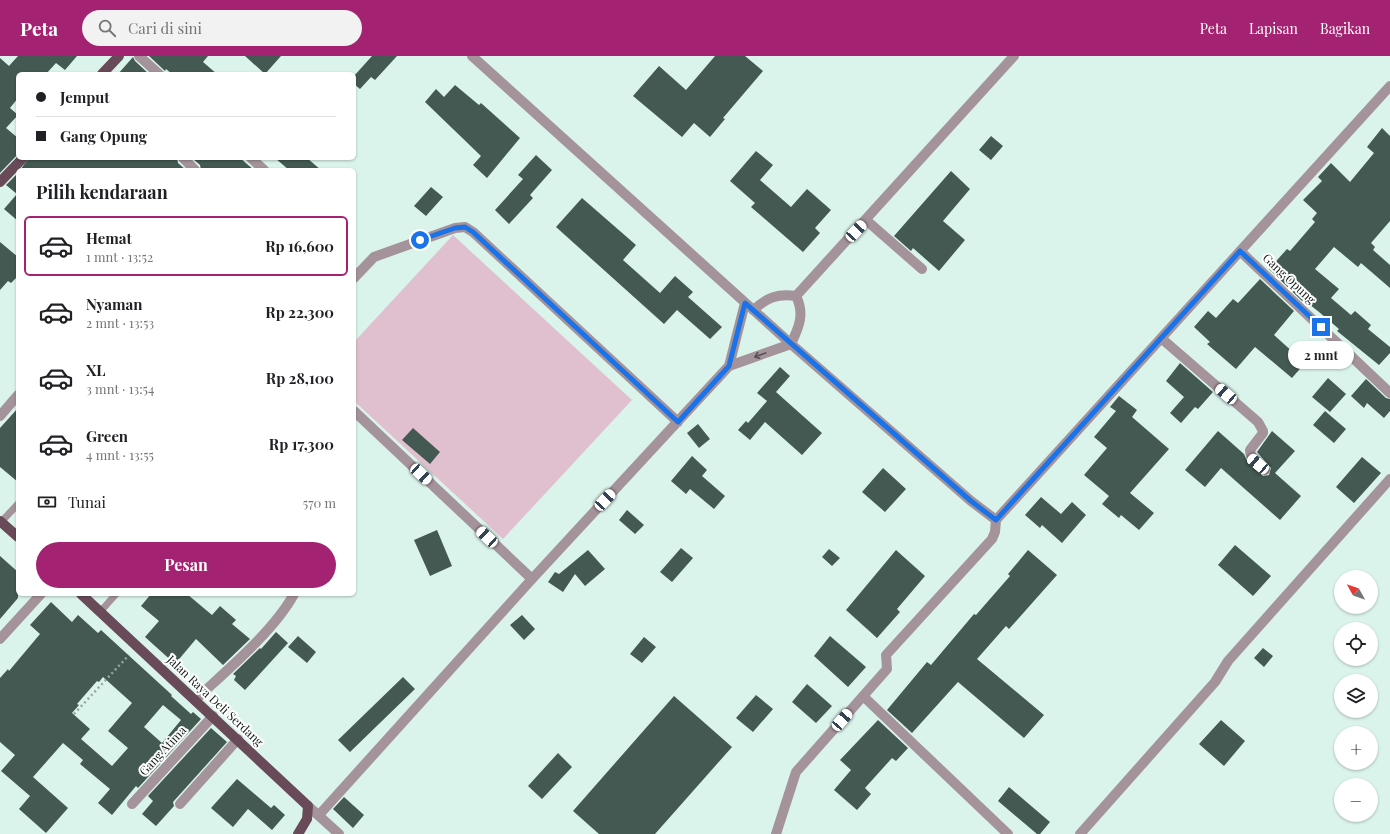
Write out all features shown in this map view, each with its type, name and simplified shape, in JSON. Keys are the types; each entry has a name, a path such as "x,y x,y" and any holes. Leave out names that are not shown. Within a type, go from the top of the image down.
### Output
{"main road":[{"path":"104,72 119,56"},
{"path":"0,182 21,160"},
{"path":"1,521 16,535"},
{"name":"Jalan Raya Deli Serdang","path":"83,596 308,806"},
{"path":"298,834 307,819 308,806"}],"street":[{"path":"139,56 157,72"},
{"path":"472,56 791,344 971,501 996,520"},
{"path":"796,296 1014,56"},
{"path":"776,834 796,772 887,669 886,655 992,539 995,532 996,520 1390,86"},
{"path":"185,160 193,168"},
{"path":"253,160 262,168"},
{"path":"866,220 922,269"},
{"path":"356,276 374,257 455,228 465,227 473,232 678,422"},
{"name":"Gang Opung","path":"1240,251 1390,393"},
{"path":"749,306 764,301 775,295 796,296"},
{"path":"729,366 791,344 800,324 800,304 796,296"},
{"path":"318,815 532,579 729,366 749,306"},
{"path":"1161,338 1258,422 1263,430 1263,433 1250,450 1250,454 1252,458 1265,470"},
{"path":"0,416 16,397"},
{"path":"356,413 532,579"},
{"path":"1080,834 1215,682 1228,661 1390,479"},
{"path":"0,640 39,596"},
{"path":"195,700 244,654 280,615 293,596"},
{"path":"863,696 1008,834"},
{"name":"Gang Atima","path":"132,804 213,716"},
{"path":"180,804 238,739"},
{"path":"308,806 340,834"}],"lane":[{"path":"1,521 16,506"},
{"path":"100,612 114,596"}],"path":[{"path":"74,714 137,646"}],"shaded area":[{"path":"453,235 632,400 503,539 356,403 356,340"}],"building":[{"path":"18,56 77,56 65,70 56,63 48,72 16,72 16,100 10,108 16,113 16,117 6,128 16,136 16,156 0,173 0,58 9,66"},
{"path":"149,56 208,56 203,62 215,72 170,72 166,69 165,71"},
{"path":"245,56 281,56 267,72 263,72"},
{"path":"372,56 397,56 375,80 371,77 360,89 356,86 356,74"},
{"path":"715,56 745,56 763,71 723,118 725,119 710,137 694,123 682,137 633,96 659,66 686,90"},
{"path":"133,57 135,61 147,72 120,72"},
{"path":"455,85 479,105 481,103 520,138 487,178 473,165 481,156 425,102 436,89 444,97"},
{"path":"1382,128 1390,136 1390,221 1371,243 1375,247 1373,250 1390,265 1390,288 1361,263 1358,267 1334,247 1315,269 1339,289 1331,298 1351,315 1355,311 1371,325 1368,329 1390,347 1390,353 1379,365 1337,331 1339,329 1319,312 1304,300 1302,301 1269,269 1287,249 1290,251 1315,222 1312,219 1317,213 1303,200 1322,181 1318,177 1331,163 1350,182 1374,153 1367,147"},
{"path":"991,136 1003,146 991,160 979,150"},
{"path":"756,151 773,165 760,180 791,207 807,189 831,210 815,228 820,233 803,252 751,207 755,203 730,181"},
{"path":"536,155 552,170 530,195 533,198 509,224 495,210 523,179 518,175"},
{"path":"28,160 177,160 178,163 184,168 22,168"},
{"path":"194,160 242,160 252,168 201,168 200,165"},
{"path":"277,160 309,160 319,168 287,168"},
{"path":"951,171 970,189 943,221 965,240 939,271 913,248 911,251 894,236"},
{"path":"16,175 16,193 6,185"},
{"path":"431,187 443,197 426,216 414,206"},
{"path":"16,195 16,219 4,209"},
{"path":"582,198 636,245 623,260 660,293 675,276 693,292 688,297 722,327 710,339 677,310 664,324 556,227"},
{"path":"0,242 16,255 16,278 11,283 8,281 0,290"},
{"path":"1260,279 1294,311 1274,335 1305,363 1292,378 1255,347 1236,369 1207,344 1210,342 1194,327 1208,311 1216,318 1233,299 1238,303"},
{"path":"1180,363 1213,392 1198,409 1195,407 1181,423 1170,413 1184,397 1166,381"},
{"path":"780,367 790,376 776,392 822,433 802,455 765,422 750,440 738,430 746,421 748,423 767,401 757,393"},
{"path":"1328,378 1346,394 1330,412 1312,397"},
{"path":"1366,379 1386,398 1390,399 1390,411 1384,418 1367,403 1364,408 1351,396"},
{"path":"1119,396 1137,410 1132,417 1169,449 1130,493 1154,513 1139,530 1121,515 1119,518 1102,504 1109,496 1084,475 1107,448 1094,437 1116,411 1110,407"},
{"path":"16,410 16,480 0,467 0,428"},
{"path":"1325,411 1346,429 1334,443 1313,425"},
{"path":"698,424 710,439 699,448 687,433"},
{"path":"413,428 440,452 430,464 402,440"},
{"path":"1218,431 1244,454 1248,463 1263,476 1269,475 1271,468 1257,452 1272,431 1295,451 1275,473 1301,496 1280,520 1221,468 1205,487 1185,470"},
{"path":"692,456 707,470 702,476 725,496 714,509 690,489 686,494 671,481"},
{"path":"1362,457 1381,473 1354,503 1336,487"},
{"path":"883,468 906,489 885,512 862,492"},
{"path":"1041,497 1061,514 1072,502 1086,515 1062,543 1042,525 1040,528 1025,515"},
{"path":"627,510 644,525 635,534 619,520"},
{"path":"437,530 452,566 430,576 414,540"},
{"path":"1235,545 1271,576 1253,596 1218,565"},
{"path":"681,548 693,558 672,582 660,572"},
{"path":"829,549 840,558 832,566 822,557"},
{"path":"588,550 605,569 585,586 575,574 563,592 548,582 555,572 559,574"},
{"path":"896,550 925,576 897,609 900,612 877,638 846,610"},
{"path":"1028,550 1057,575 1009,629 1006,626 977,659 1044,715 1024,738 958,682 912,733 887,710 927,662 931,665 974,614 976,615 1010,576 1008,574"},
{"path":"0,556 16,570 16,596 18,596 18,598 0,619"},
{"path":"149,596 189,596 212,615 220,606 236,620 232,624 250,639 223,665 196,639 175,664 145,637 159,621 141,606"},
{"path":"51,602 72,622 78,615 98,633 101,630 191,714 193,712 201,719 138,788 136,786 112,815 98,803 110,789 80,764 83,760 63,743 33,777 68,808 46,833 19,809 30,796 1,771 15,755 0,742 0,678 8,669 9,671 40,634 30,625","holes":["103,677 132,703 108,731 128,748 112,766 81,739 90,729 72,713 79,705 77,704 97,681 99,682","163,705 181,720 162,743 144,727"]},
{"path":"522,615 535,629 524,640 510,625"},
{"path":"276,632 288,643 245,690 234,680 236,676 233,674 260,648 261,649"},
{"path":"298,636 316,652 307,663 288,647"},
{"path":"830,636 866,667 848,687 814,656"},
{"path":"644,637 656,647 642,663 630,654"},
{"path":"1263,648 1273,656 1264,667 1254,658"},
{"path":"403,677 415,689 350,752 338,740"},
{"path":"807,684 832,706 816,723 792,702"},
{"path":"756,695 773,709 753,732 736,718"},
{"path":"674,696 732,747 655,834 599,834 573,811"},
{"path":"878,720 908,748 896,761 892,758 865,788 871,794 857,810 834,790 851,770 840,760"},
{"path":"1221,720 1245,741 1224,766 1199,744"},
{"path":"211,728 227,742 173,802 174,806 156,826 142,814 153,801 148,796"},
{"path":"558,753 572,767 542,799 528,786"},
{"path":"237,779 271,808 274,805 285,815 272,830 248,809 233,827 211,808"},
{"path":"1009,787 1050,822 1040,834 1037,834 998,801"},
{"path":"344,797 364,815 353,828 333,809"}],"route":[{"path":"420,240 455,228 465,227 473,232 678,422 729,366 745,303 971,501 996,520 1240,251 1321,327"}]}
